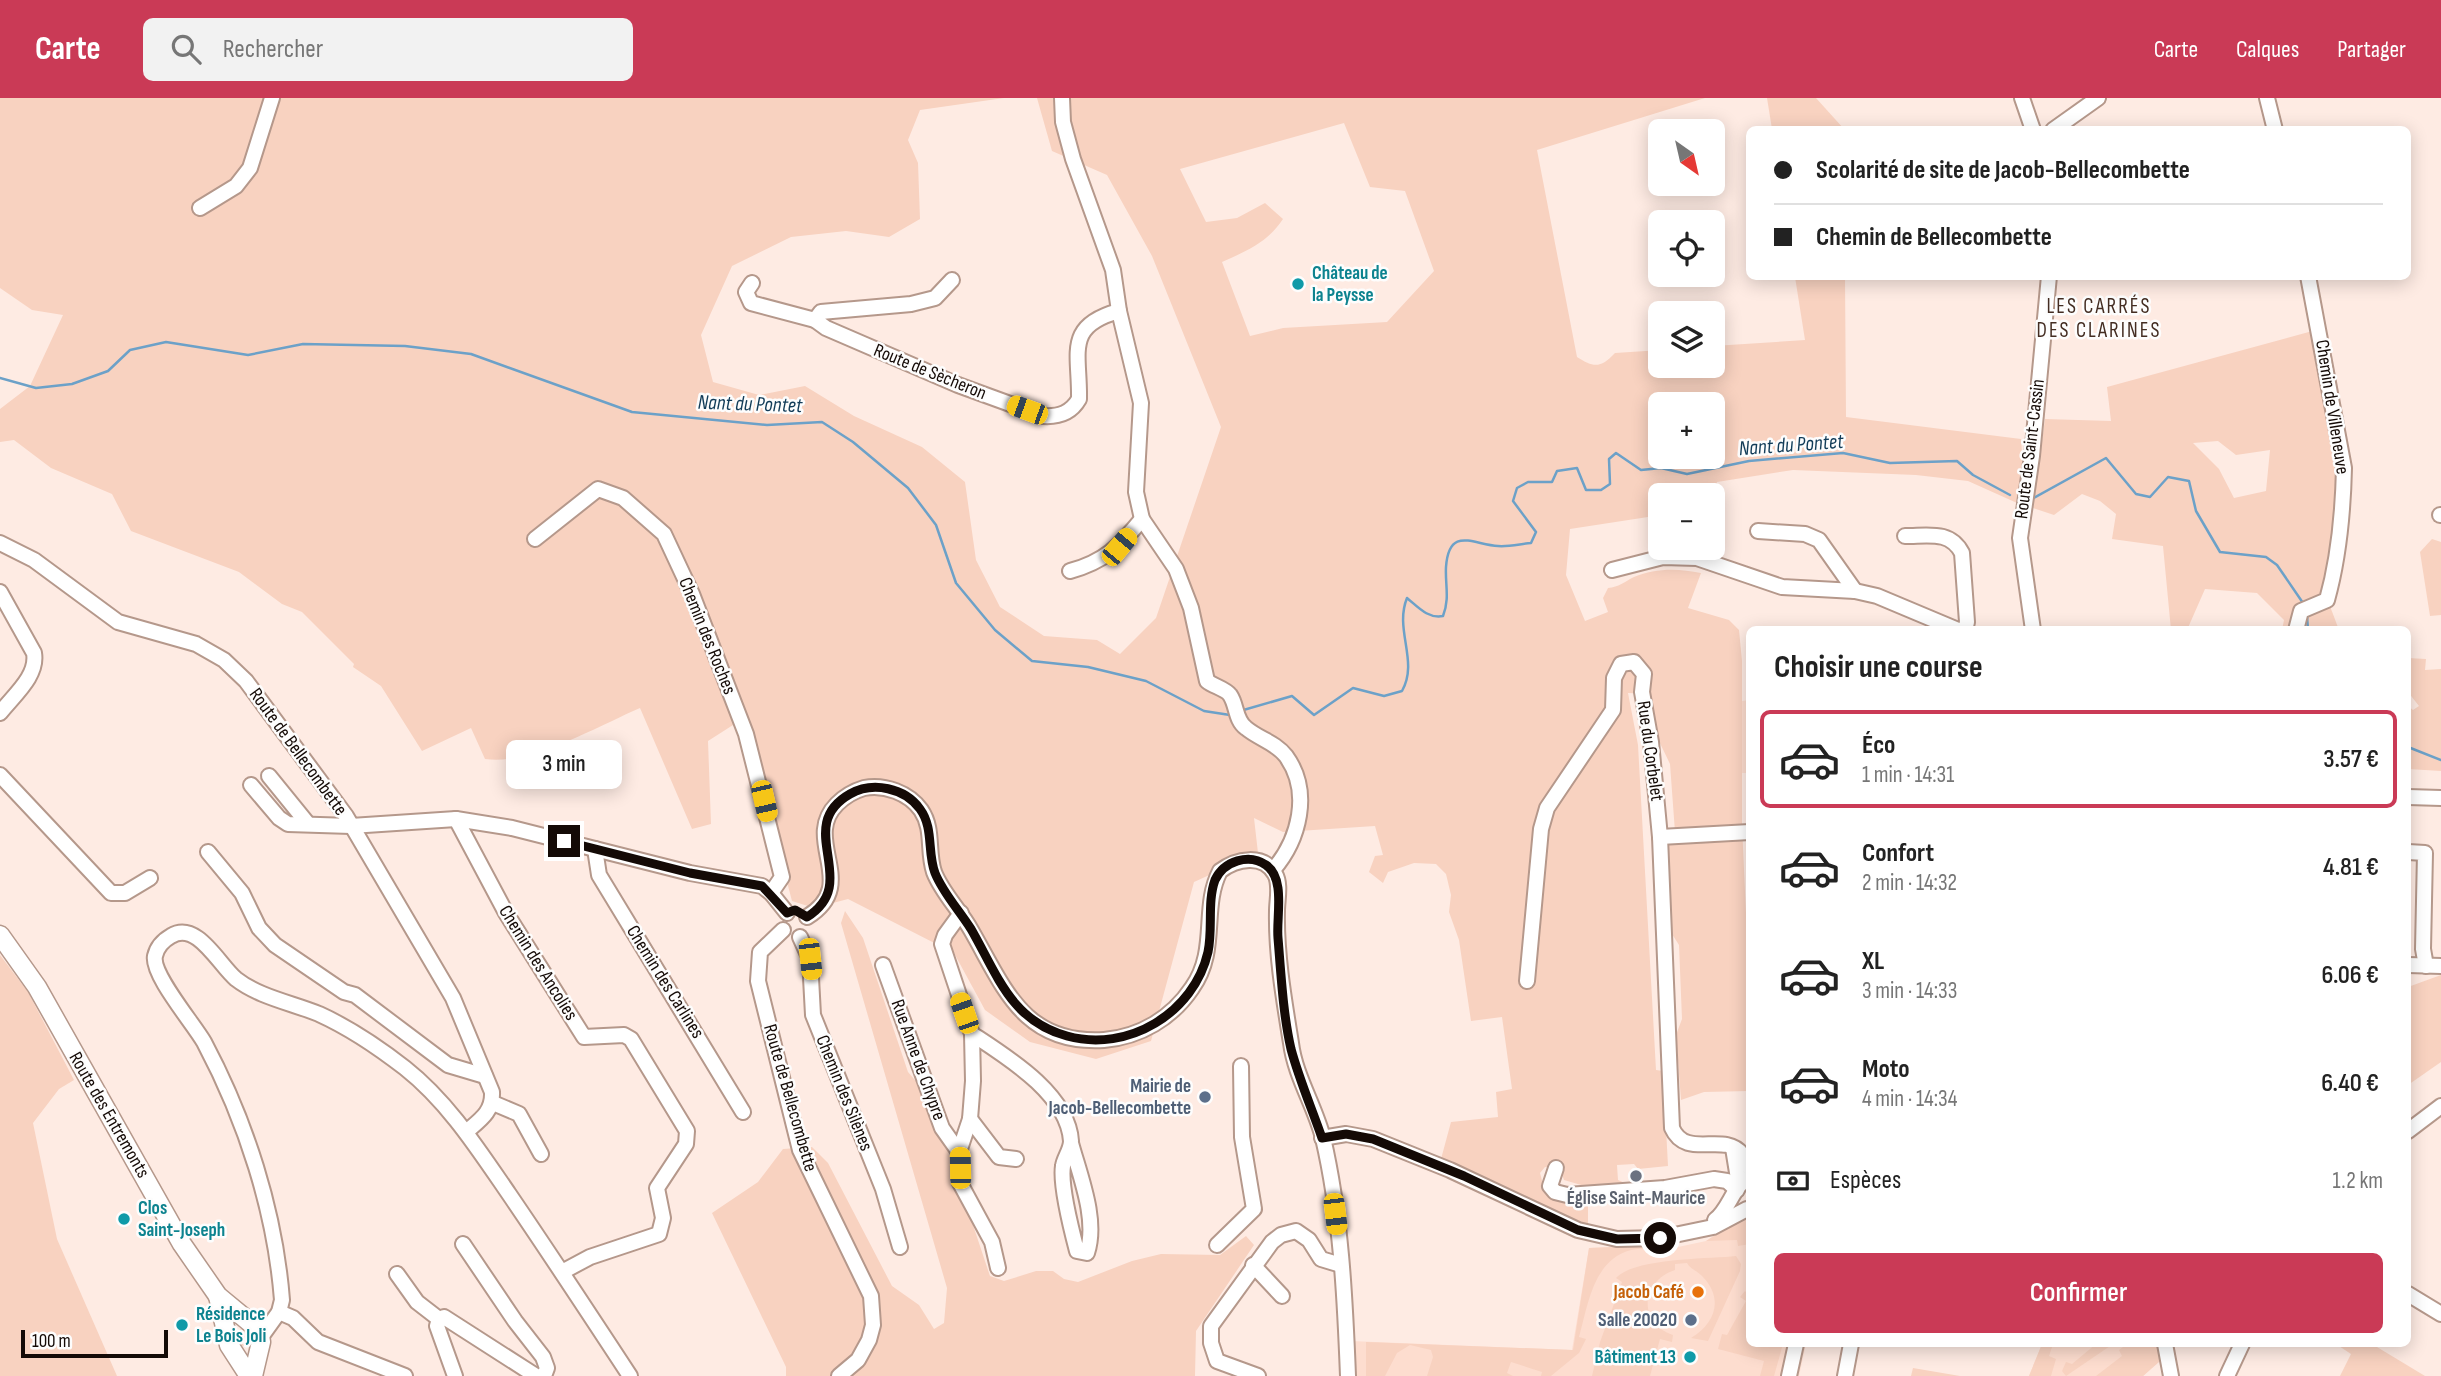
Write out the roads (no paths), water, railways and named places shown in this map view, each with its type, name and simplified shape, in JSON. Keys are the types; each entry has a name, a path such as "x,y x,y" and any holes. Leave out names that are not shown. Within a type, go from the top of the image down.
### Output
{"main road":[{"name":"Route des Entremonts","path":"0,934 37,987 182,1244 218,1296 254,1331 251,1376"},
{"name":"Route des Entremonts","path":"218,1296 228,1341 251,1376"},
{"path":"228,1332 233,1325 254,1331 251,1353 235,1351"}],"street":[{"path":"200,208 236,186 250,168 272,98"},
{"path":"1062,98 1063,122 1073,159 1113,270 1119,311 1141,404 1136,492 1142,519 1176,569 1191,607 1203,674 1213,687 1229,693 1245,728 1266,739 1285,755 1300,788 1295,836 1288,853 1273,870"},
{"path":"2022,98 2032,126"},
{"path":"2059,126 2098,98"},
{"path":"2267,98 2274,126"},
{"path":"752,283 746,292 751,303 816,320 821,312 911,304 935,298 952,280"},
{"name":"Route de Saint-Cassin","path":"2031,626 2020,518 2032,456 2049,280"},
{"name":"Chemin de Villeneuve","path":"2298,626 2307,608 2327,600 2344,468 2309,280"},
{"name":"Route de Sècheron","path":"816,320 838,334 946,380 1044,416 1058,417 1075,406 1079,398 1080,334 1087,324 1119,311"},
{"name":"Chemin des Roches","path":"535,539 598,489 623,498 664,534 692,594 746,734 782,877 771,893"},
{"path":"1070,571 1107,557 1142,519"},
{"path":"1758,531 1805,534 1819,540 1855,591"},
{"path":"1905,536 1945,536 1956,543 1962,553 1966,626"},
{"name":"Route de Bellecombette","path":"0,543 34,560 118,622 196,644 224,660 246,681 351,826 453,998 485,1076 493,1103"},
{"path":"1612,570 1663,557 1690,557 1782,587 1855,591 1899,604 1949,626"},
{"path":"0,593 34,653 36,664 32,673 0,713"},
{"name":"Rue du Corbelet","path":"1527,981 1537,850 1547,808 1613,710 1616,671 1621,664 1641,667 1644,674 1642,692 1651,742 1660,837 1672,1128 1678,1139 1687,1144 1733,1148"},
{"path":"0,775 111,893 125,893 150,878"},
{"name":"Route de Bellecombette","path":"269,776 308,824"},
{"path":"251,785 279,818 289,824 351,826 456,819 512,828 690,873 762,886 787,913"},
{"path":"807,917 821,907 831,891 824,829 829,814 854,792 877,787 899,792 922,811 929,832 934,872 973,933 1001,987 1027,1017 1069,1037 1089,1040 1119,1038 1145,1029 1168,1014 1200,976 1210,939 1214,883 1220,871 1242,859 1264,863 1273,870 1278,881 1278,939 1291,1048 1322,1138 1341,1265 1348,1376"},
{"path":"2411,797 2441,798"},
{"name":"Chemin des Ancolies","path":"456,819 470,851 584,1037 616,1035 631,1039 687,1131 686,1144 657,1188 663,1218 659,1234 590,1257 562,1272"},
{"path":"1660,837 1744,832"},
{"name":"Chemin des Carlines","path":"596,849 599,876 743,1112"},
{"path":"208,852 243,893 259,928 275,945 344,992 355,995 448,1065 485,1076"},
{"path":"2411,852 2441,855"},
{"path":"2425,853 2423,949 2434,966"},
{"path":"795,910 807,917 808,928 800,937 788,936 783,930 782,919 787,913 795,910"},
{"path":"942,944 945,935 961,913"},
{"name":"Route de Bellecombette","path":"783,930 765,946 758,959 762,994 800,1150 871,1296 873,1325 866,1348 858,1360 839,1376"},
{"path":"254,1331 279,1311 282,1295 269,1213 260,1180 216,1065 191,1018 158,975 154,957 166,939 176,933 187,932 196,936 238,981 256,991 321,1015 370,1043 407,1069 466,1132 630,1376"},
{"path":"942,944 955,935 973,933"},
{"name":"Chemin des Silènes","path":"800,937 810,959 813,1016 883,1189 900,1247"},
{"name":"Rue Anne de Chypre","path":"942,944 972,1034 970,1119 960,1152 960,1183 992,1242 999,1268"},
{"name":"Rue Anne de Chypre","path":"883,965 942,1128 960,1152"},
{"path":"2411,965 2434,966"},
{"path":"2411,975 2434,966"},
{"path":"972,1034 1042,1085 1066,1123 1086,1198 1091,1241 1087,1253 1077,1251 1062,1167 1071,1143"},
{"path":"1216,1245 1254,1209 1242,1137 1241,1066"},
{"path":"466,1132 486,1114 493,1103 519,1114 541,1154"},
{"path":"2411,1129 2441,1106"},
{"name":"Rue Anne de Chypre","path":"970,1119 999,1157 1016,1159"},
{"path":"1322,1138 1346,1134 1373,1139 1595,1235 1637,1240 1713,1227 1746,1210"},
{"path":"1733,1148 1741,1153 1746,1162"},
{"path":"1733,1148 1742,1185 1738,1202 1746,1208"},
{"path":"1556,1168 1550,1186 1555,1192 1567,1195 1665,1188 1714,1179 1742,1185"},
{"path":"1698,1228 1726,1210 1742,1185"},
{"path":"1257,1376 1217,1361 1211,1343 1211,1326 1253,1265 1281,1235 1296,1231 1309,1240 1321,1259 1341,1265"},
{"path":"463,1244 543,1357 547,1368 544,1376"},
{"path":"1253,1265 1282,1296"},
{"path":"397,1274 417,1302 439,1320 451,1320 536,1376"},
{"path":"2411,1296 2441,1314"},
{"path":"279,1311 293,1318 324,1346 405,1376"},
{"path":"439,1320 437,1326 455,1376"},
{"path":"1789,1376 1795,1347"},
{"path":"1845,1376 1850,1347"},
{"path":"2166,1347 2171,1376"},
{"path":"2227,1376 2241,1347"}],"waterway":[{"name":"Nant du Pontet","path":"0,378 36,388 72,384 108,371 130,350 166,342 248,355 303,344 405,346 471,354 632,412 767,425 822,422 853,442 908,488 936,525 956,583 995,630 1032,661 1088,667 1146,681 1204,711 1230,715"},
{"name":"Nant du Pontet","path":"1240,711 1292,696 1314,715 1353,688 1384,696 1402,691 1408,668 1403,622 1407,598 1428,614 1443,616 1447,597 1446,567 1452,546 1464,540 1502,546 1531,543 1536,532 1513,501 1517,488 1528,482 1552,482 1557,471 1577,468 1586,490 1601,490 1610,484 1609,459 1616,453 1641,470 1661,468 1687,474 1749,461 1843,453 1890,463 1957,461 1973,475 2010,495"},
{"path":"2032,499 2106,458 2136,494 2150,497 2168,477 2189,481 2196,511 2220,552 2266,557 2277,565 2303,603"},
{"path":"2307,616 2308,626"},
{"path":"2411,748 2441,760"}],"place":[{"name":"Château de la Peysse","path":"1298,284"},
{"name":"Mairie de Jacob-Bellecombette","path":"1205,1097"},
{"name":"Église Saint-Maurice","path":"1636,1176"},
{"name":"Clos Saint-Joseph","path":"124,1219"},
{"name":"Jacob Café","path":"1698,1292"},
{"name":"Salle 20020","path":"1691,1320"},
{"name":"Résidence Le Bois Joli","path":"182,1325"},
{"name":"Bâtiment 13","path":"1690,1357"}],"district":[{"name":"LES CARRÉS DES CLARINES","path":"2099,318"}]}
